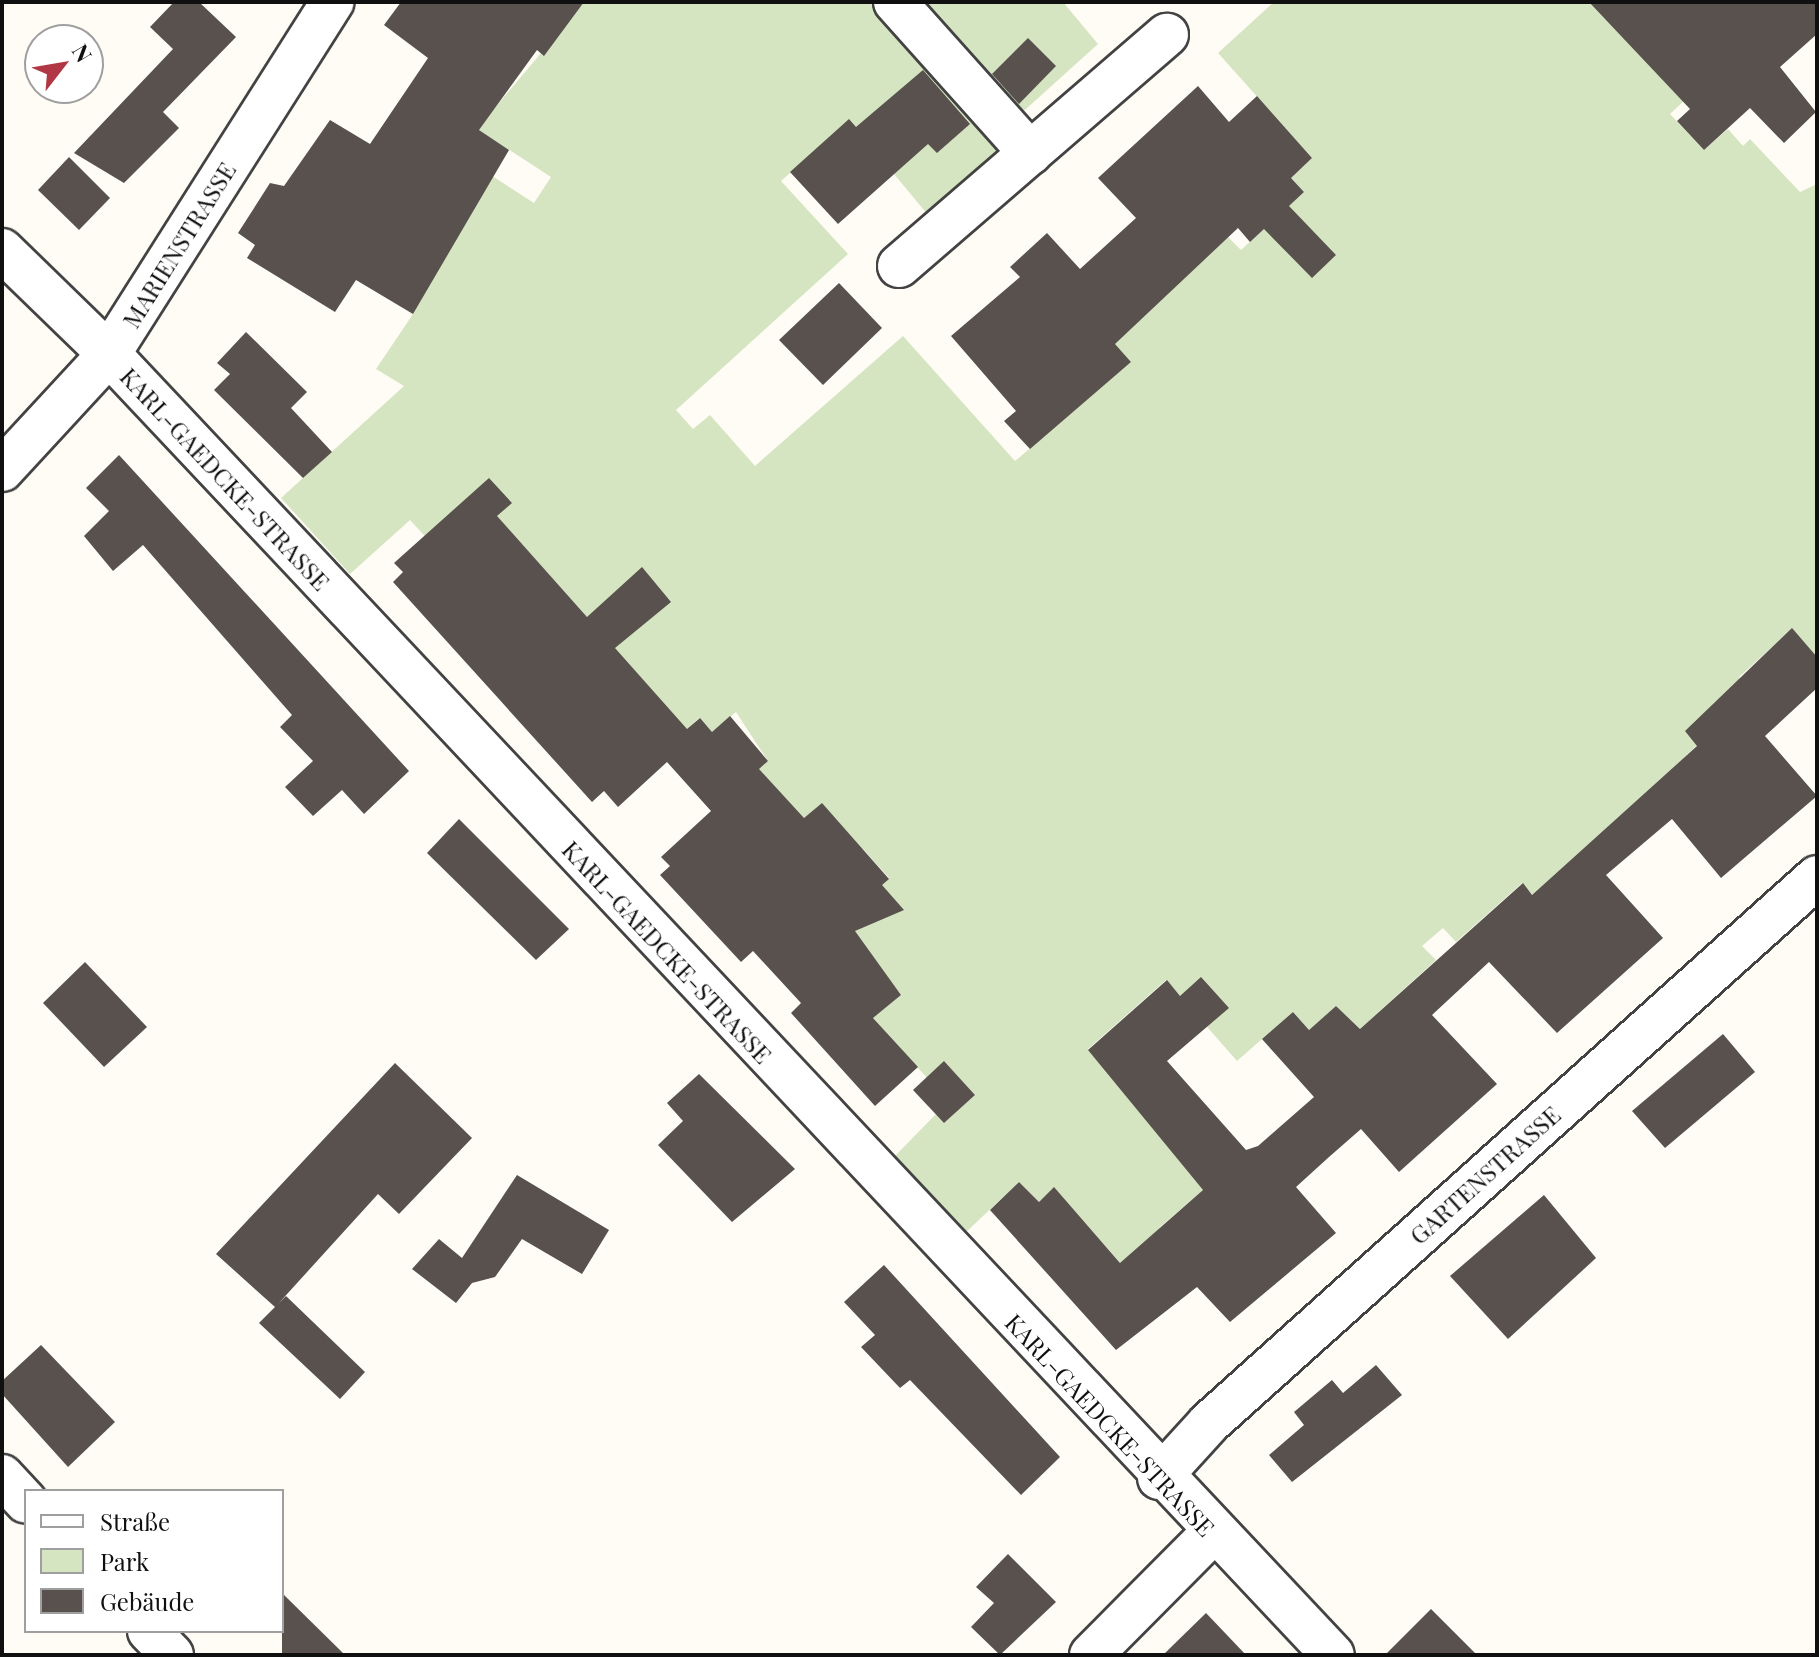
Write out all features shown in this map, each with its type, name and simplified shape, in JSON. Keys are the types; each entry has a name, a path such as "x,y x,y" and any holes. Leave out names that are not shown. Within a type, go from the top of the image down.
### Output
{"street":[{"name":"MARIENSTRASSE","path":"2,470 109,354 332,2"},
{"path":"895,2 1030,153"},
{"path":"899,266 1167,35"},
{"name":"KARL-GAEDCKE-STRASSE","path":"2,250 109,354 1159,1478 1333,1655"},
{"name":"GARTENSTRASSE","path":"1159,1478 1209,1423 1817,877"},
{"path":"2,1476 24,1500"},
{"path":"1091,1655 1212,1533"},
{"path":"151,1633 172,1655"}],"green space":[{"path":"584,2 890,2 1015,141 933,221 849,120 781,181 848,254 676,410 693,429 710,415 755,466 903,336 1015,461 1131,362 1112,341 1228,237 1241,250 1304,192 1291,178 1312,158 1218,53 1274,2 1604,2 1689,96 1670,114 1704,150 1728,129 1743,146 1750,139 1800,192 1817,184 1817,657 1792,629 1739,677 1753,692 1675,766 1532,895 1522,883 1456,942 1443,928 1422,946 1436,960 1360,1029 1336,1006 1309,1030 1293,1012 1237,1061 1166,980 1088,1049 1203,1190 1160,1227 1140,1285 1054,1188 1039,1202 1019,1182 965,1233 894,1157 936,1114 945,1122 975,1095 945,1062 927,1078 873,1018 901,995 844,918 889,878 863,849 846,863 803,817 743,782 768,761 736,712 712,732 699,718 660,754 651,689 522,544 473,588 410,520 350,574 281,498 404,386 376,369 413,314 460,155 534,203 551,177 477,129"},
{"path":"896,2 1063,2 1098,44 1007,126"}],"building":[{"path":"174,2 199,2 236,37 163,112 179,128 124,183 74,153 173,49 150,27"},
{"path":"401,2 584,2 544,56 537,50 479,130 509,150 413,314 356,280 335,312 247,258 255,245 238,233 270,183 284,186 330,120 370,144 428,58 384,25"},
{"path":"1589,2 1817,2 1817,34 1780,67 1816,112 1784,143 1750,108 1704,150 1677,121 1690,109"},
{"path":"1028,38 1056,66 1019,104 992,74"},
{"path":"923,70 970,124 937,153 928,144 838,224 790,172 849,119 856,127"},
{"path":"1198,86 1229,122 1257,96 1312,158 1291,178 1304,192 1289,206 1336,255 1312,278 1264,229 1250,242 1238,228 1115,344 1131,362 1030,449 1004,421 1016,411 951,336 1020,277 1010,267 1047,233 1080,269 1136,218 1098,178"},
{"path":"69,157 110,198 79,230 38,190"},
{"path":"839,283 882,328 823,385 779,340"},
{"path":"246,332 307,392 291,408 332,452 303,478 214,390 230,374 217,363"},
{"path":"119,455 409,771 364,814 342,790 313,816 285,787 313,761 280,727 292,715 143,545 113,571 84,536 109,511 86,488"},
{"path":"489,478 512,503 497,516 587,617 642,567 671,602 615,648 687,729 700,718 712,732 730,716 768,761 759,769 804,818 822,803 889,879 882,885 904,910 855,931 901,995 873,1018 918,1067 875,1106 791,1013 801,1003 753,951 741,962 660,875 670,866 661,857 711,811 667,762 618,807 604,791 592,802 393,582 403,572 394,563"},
{"path":"1792,628 1817,657 1817,688 1765,736 1817,796 1721,878 1672,819 1606,875 1663,938 1557,1033 1489,962 1432,1015 1497,1084 1399,1172 1361,1129 1329,1157 1296,1187 1336,1233 1230,1322 1197,1287 1116,1350 990,1210 1019,1182 1039,1202 1054,1187 1120,1263 1203,1190 1088,1050 1167,980 1180,996 1201,977 1229,1008 1167,1061 1246,1150 1258,1146 1314,1097 1262,1039 1293,1012 1309,1030 1336,1006 1360,1029 1523,883 1532,895 1697,746 1685,731"},
{"path":"459,819 569,929 536,960 427,853"},
{"path":"85,962 147,1027 104,1067 43,1003"},
{"path":"1723,1034 1755,1072 1665,1148 1632,1111"},
{"path":"944,1061 975,1095 944,1123 913,1090"},
{"path":"395,1063 472,1138 399,1214 378,1194 278,1304 286,1296 365,1372 340,1399 259,1323 275,1307 216,1254"},
{"path":"699,1074 795,1169 732,1222 658,1145 683,1121 667,1103"},
{"path":"517,1175 609,1230 582,1274 522,1239 495,1277 472,1283 456,1303 412,1269 439,1239 462,1258"},
{"path":"1544,1195 1596,1258 1508,1339 1450,1276"},
{"path":"884,1265 1060,1457 1021,1495 910,1380 900,1388 861,1347 875,1335 844,1302"},
{"path":"41,1345 115,1422 68,1467 2,1394 2,1381"},
{"path":"1376,1365 1402,1395 1292,1482 1269,1455 1304,1425 1294,1412 1332,1380 1343,1393"},
{"path":"1008,1554 1056,1602 1000,1655 971,1627 994,1603 976,1587"},
{"path":"284,1595 345,1655 282,1655"},
{"path":"1431,1609 1477,1655 1385,1655"},
{"path":"1206,1613 1246,1655 1163,1655"}]}
